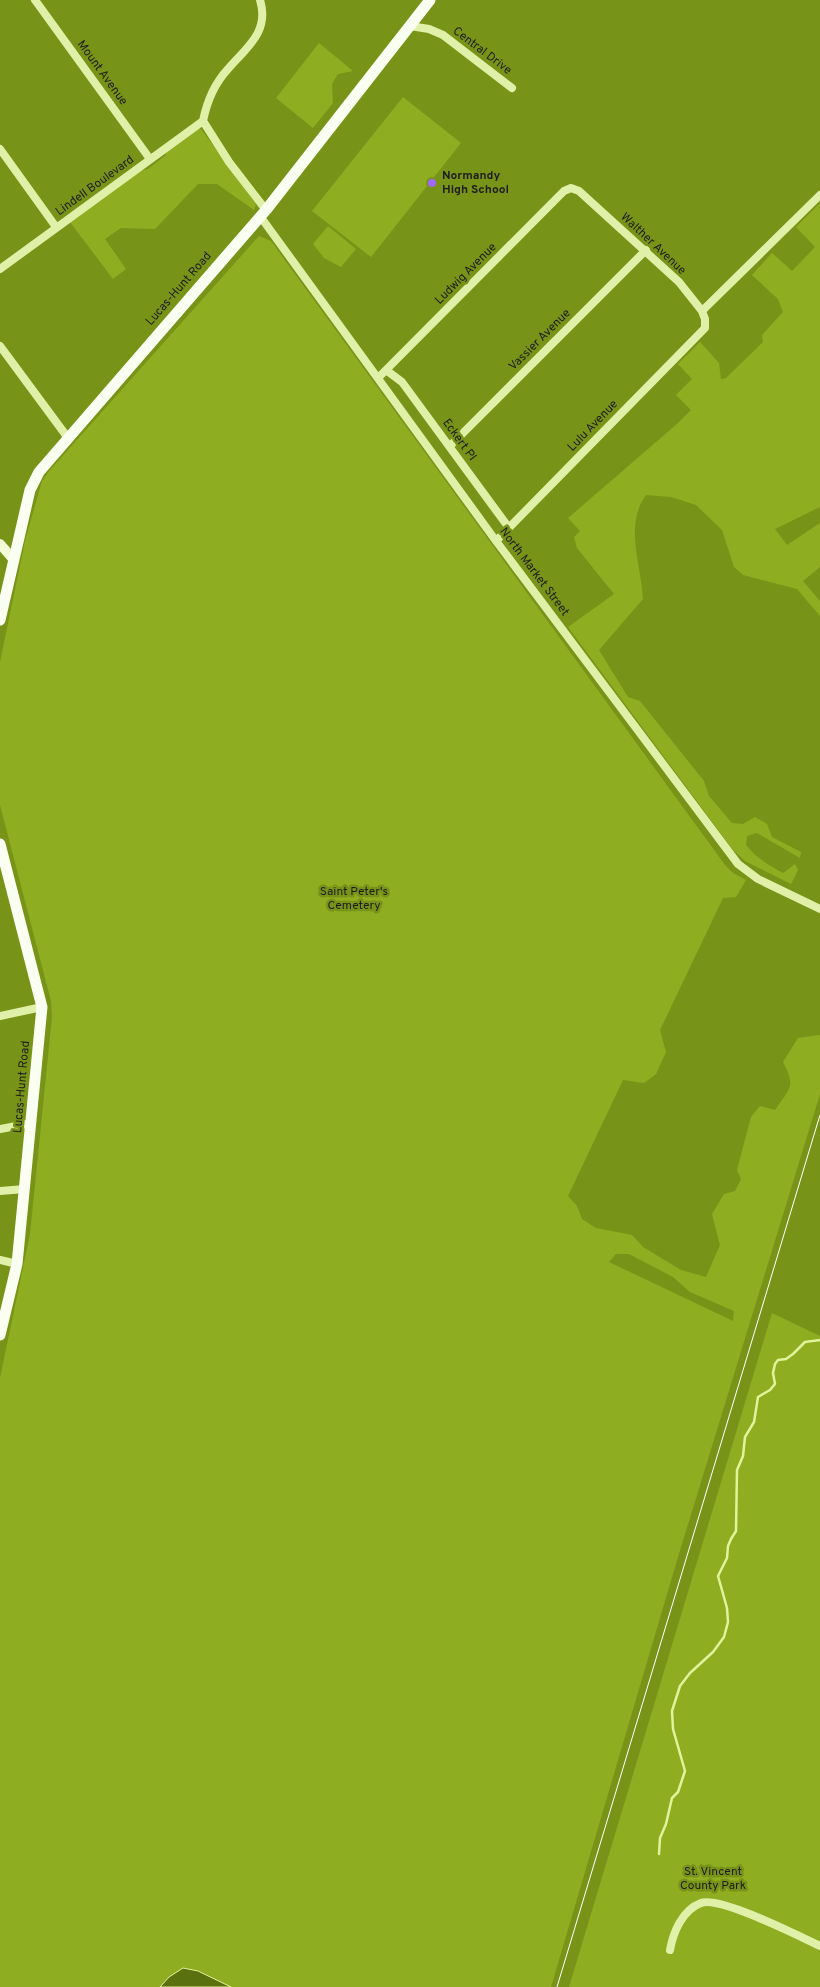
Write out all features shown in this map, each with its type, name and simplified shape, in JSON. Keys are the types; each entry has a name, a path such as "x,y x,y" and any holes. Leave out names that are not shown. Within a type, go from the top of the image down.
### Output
{"main road":[{"name":"Lucas-Hunt Road","path":"0,620 33,482 45,464 263,213 430,0"},
{"name":"Lucas-Hunt Road","path":"0,844 42,1007 17,1264 3,1311 0,1335"}],"street":[{"name":"Mount Avenue","path":"35,0 150,159"},
{"path":"203,121 207,101 217,84 228,69 244,53 261,26 263,10 260,0"},
{"name":"Central Drive","path":"410,26 429,29 443,35 512,88"},
{"name":"Lindell Boulevard","path":"0,269 203,121"},
{"name":"North Market Street","path":"203,121 263,213 378,378 496,540 738,864 758,879 820,909"},
{"path":"0,149 56,227"},
{"name":"Walther Avenue","path":"571,188 579,191 679,282 702,311 705,319 705,328"},
{"name":"Ludwig Avenue","path":"378,378 564,191 571,188"},
{"path":"702,311 820,195"},
{"name":"Vassier Avenue","path":"450,446 646,250"},
{"name":"Lulu Avenue","path":"496,540 705,328"},
{"path":"0,346 68,438"},
{"name":"Eckert Pl","path":"386,370 402,382 509,528"},
{"path":"0,544 14,560"},
{"path":"0,1016 42,1007"},
{"path":"0,1130 32,1123"},
{"path":"0,1191 24,1190"},
{"path":"0,1260 17,1264"},
{"path":"670,1950 677,1928 683,1918 697,1905 708,1902 717,1903 755,1916 820,1946"}],"green space":[{"path":"319,43 353,71 338,74 332,84 333,103 313,128 276,98"},
{"path":"403,97 461,143 371,257 312,211"},
{"path":"197,129 201,129 256,204 254,210 217,184 198,184 155,229 121,228 105,239 126,269 113,279 70,222 138,171 148,169 166,155 165,152"},
{"path":"820,203 820,507 775,529 787,545 820,523 820,567 803,581 820,601 820,616 797,589 743,575 734,567 722,530 696,505 671,497 646,495 639,507 635,532 643,599 599,650 628,697 640,701 704,781 709,796 732,823 743,824 755,817 767,824 772,837 801,852 800,858 757,833 747,836 746,845 750,850 783,873 795,864 798,870 791,884 745,861 733,850 568,627 614,594 577,548 574,537 580,531 568,518 691,410 676,395 692,379 678,364 700,342 719,363 721,379 726,378 763,342 762,335 783,312 778,299 752,275 772,253 792,271 815,247 796,227"},
{"path":"328,226 356,249 341,267 324,258 313,244"},
{"name":"Saint Peter's Cemetery","path":"259,236 271,241 725,865 733,873 746,880 736,897 723,898 660,1030 666,1052 656,1074 644,1083 623,1080 568,1196 577,1206 582,1219 596,1228 632,1235 643,1247 681,1270 706,1277 720,1245 712,1214 724,1194 735,1191 741,1179 737,1170 751,1117 760,1106 775,1110 788,1092 790,1082 783,1062 798,1038 820,1035 820,1094 678,1557 551,1987 0,1987 0,1378 30,1234 52,1017 51,1001 0,805 0,662 25,541 42,481","holes":["616,1254 629,1254 673,1277 690,1292 734,1311 733,1321 609,1262"]},
{"name":"St. Vincent County Park","path":"772,1313 820,1336 820,1987 569,1987"}],"shaded area":[{"path":"183,1968 198,1971 231,1987 160,1987 169,1977"}],"waterway":[{"path":"659,1854 660,1838 666,1824 672,1798 678,1792 685,1771 673,1729 672,1711 680,1686 690,1673 713,1652 724,1637 728,1622 727,1608 718,1576 727,1558 728,1546 736,1531 737,1470 743,1456 745,1437 754,1422 758,1397 770,1390 775,1384 773,1373 778,1360 786,1359 805,1342 820,1340"}],"tram line":[{"path":"557,1987 820,1115"}],"place":[{"name":"Normandy High School","path":"432,183"}]}
